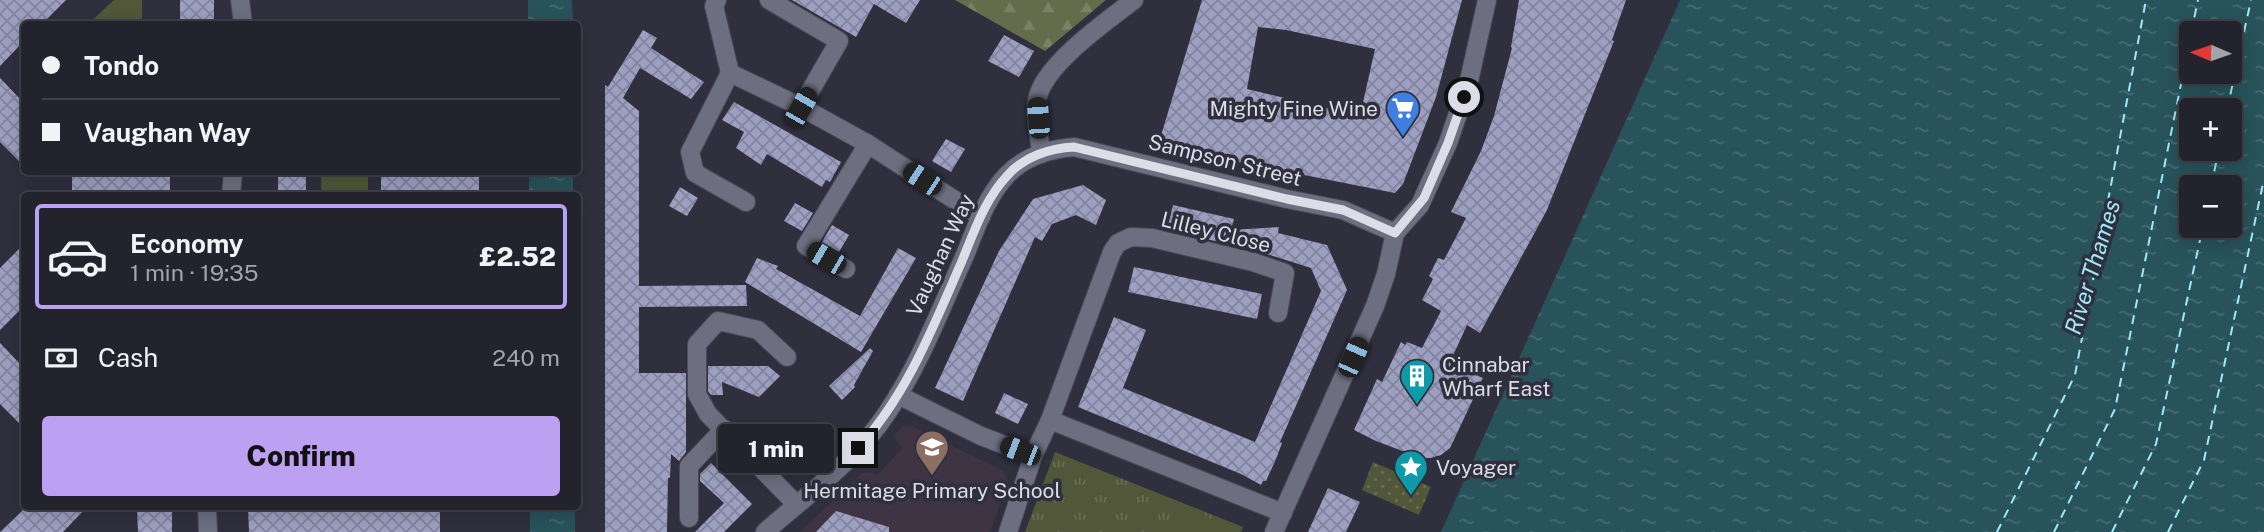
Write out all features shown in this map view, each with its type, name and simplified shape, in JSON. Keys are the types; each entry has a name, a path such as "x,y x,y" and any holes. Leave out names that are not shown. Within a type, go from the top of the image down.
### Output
{"street":[{"path":"240,0 243,21"},
{"path":"718,0 714,6 730,73 690,152 695,173 746,202"},
{"path":"769,0 839,41 801,107"},
{"path":"1041,154 1037,102 1044,85 1074,48 1134,0"},
{"path":"1273,532 1375,306 1386,274 1395,233 1420,205 1448,143 1469,82 1487,0"},
{"path":"730,73 801,107 868,144 981,216"},
{"path":"846,269 806,246 868,144"},
{"name":"Sampson Street","path":"1041,154 1061,148 1090,150 1287,199 1343,210 1395,233"},
{"name":"Vaughan Way","path":"765,532 847,459 880,422 898,395 926,341 981,216 997,187 1022,163 1041,154"},
{"name":"Lilley Close","path":"1008,532 1033,456 1050,420 1112,251 1118,243 1131,237 1152,238 1254,262 1285,273 1278,313"},
{"path":"787,357 758,330 718,321 697,344 697,394 708,414 796,504"},
{"path":"898,395 981,436 1033,456"},
{"path":"1050,420 1283,513"},
{"path":"689,518 690,466 724,429"},
{"path":"207,510 208,532"}],"shaded area":[{"name":"Hermitage Primary School","path":"903,426 911,426 1004,471 1008,482 990,532 800,532 862,473 871,472 878,475 902,448 893,436"}],"green space":[{"path":"114,0 142,0 142,21 91,21"},
{"path":"955,0 1106,0 1045,51"},
{"path":"321,175 368,175 368,192 321,192"},
{"path":"1055,452 1243,527 1241,532 1025,532"},
{"path":"1373,462 1431,487 1419,515 1362,490"},
{"path":"1193,510 1237,531 1183,532"}],"water":[{"path":"528,0 572,0 573,21 528,21"},
{"name":"River Thames","path":"1680,0 2264,0 2264,532 1441,532"},
{"path":"529,175 573,175 573,192 529,192"},
{"path":"530,510 575,510 575,532 530,532"}],"building":[{"path":"0,0 66,0 45,21 21,21 21,44 0,66"},
{"path":"180,0 214,0 214,19 180,19"},
{"path":"792,0 920,0 906,23 874,4 856,37"},
{"path":"1202,0 1462,0 1436,97 1403,184 1395,193 1233,161 1159,142","holes":["1258,27 1286,30 1375,49 1360,116 1247,89"]},
{"path":"1519,0 1626,0 1612,40 1614,41 1547,210 1480,333 1467,325 1451,360 1479,373 1478,376 1483,378 1450,448 1441,455 1421,458 1354,430 1377,379 1382,382 1401,342 1422,348 1441,311 1422,300 1433,279 1429,276 1438,258 1444,260 1466,218 1451,212 1481,151 1494,116 1512,48"},
{"path":"643,30 657,38 651,48 704,82 691,99 640,68 623,98 639,111 639,286 746,285 747,306 639,307 639,373 686,373 686,452 679,461 671,454 667,532 605,532 605,85 608,87"},
{"path":"1004,35 1034,51 1019,77 988,61"},
{"path":"0,78 21,100 21,163 0,142"},
{"path":"734,102 841,162 830,182 826,180 822,187 767,154 761,165 736,148 744,132 722,120"},
{"path":"946,139 965,149 951,172 932,161"},
{"path":"72,175 170,175 170,192 72,192"},
{"path":"278,175 306,175 306,192 278,192"},
{"path":"381,175 479,175 479,192 381,192"},
{"path":"1083,185 1106,200 1096,225 1076,215 1052,224 1042,241 1035,237 963,401 935,388 999,251 1033,199"},
{"path":"680,187 698,198 687,216 669,206"},
{"path":"795,203 813,213 802,231 784,221"},
{"path":"1173,205 1234,219 1231,230 1279,227 1278,233 1327,245 1347,290 1280,442 1282,443 1276,459 1266,481 1261,485 1241,474 1078,407 1114,317 1146,330 1123,388 1255,442 1321,291 1311,268 1229,242 1228,244 1167,230"},
{"path":"832,225 849,235 839,252 822,242"},
{"path":"21,247 21,309 0,330 0,268"},
{"path":"898,248 916,258 861,352 745,282 757,258 778,266 776,269 860,316"},
{"path":"1134,267 1262,294 1257,319 1128,292"},
{"path":"0,343 21,365 21,425 0,404"},
{"path":"870,348 873,351 855,387 842,400 829,386"},
{"path":"708,366 768,366 780,376 759,397 722,382 723,395 711,395 708,391"},
{"path":"1004,393 1028,404 1018,424 995,413"},
{"path":"792,432 808,447 790,465 775,450"},
{"path":"711,463 752,504 724,532 695,532 724,503 700,481 700,474"},
{"path":"1328,488 1360,502 1346,532 1308,532"},
{"path":"23,510 84,510 63,532 0,532"},
{"path":"137,510 172,510 172,532 138,532"},
{"path":"248,510 440,510 440,532 249,532"},
{"path":"836,511 889,527 889,532 816,532"}],"ferry route":[{"path":"1997,532 2075,375 2146,0"},
{"path":"2194,21 2198,0"},
{"path":"2230,98 2251,0"},
{"path":"2054,532 2115,409 2181,84"},
{"path":"2214,175 2216,161"},
{"path":"2168,532 2204,460 2264,179"},
{"path":"2112,532 2156,444 2200,238"}],"place":[{"name":"Mighty Fine Wine","path":"1403,138"},
{"name":"Cinnabar Wharf East","path":"1417,406"},
{"name":"Hermitage Primary School","path":"932,477"},
{"name":"Voyager","path":"1411,497"}],"route":[{"path":"858,448 886,415 916,362 981,216 997,187 1022,163 1061,148 1090,150 1287,199 1343,210 1395,233 1424,198 1464,97"}]}
